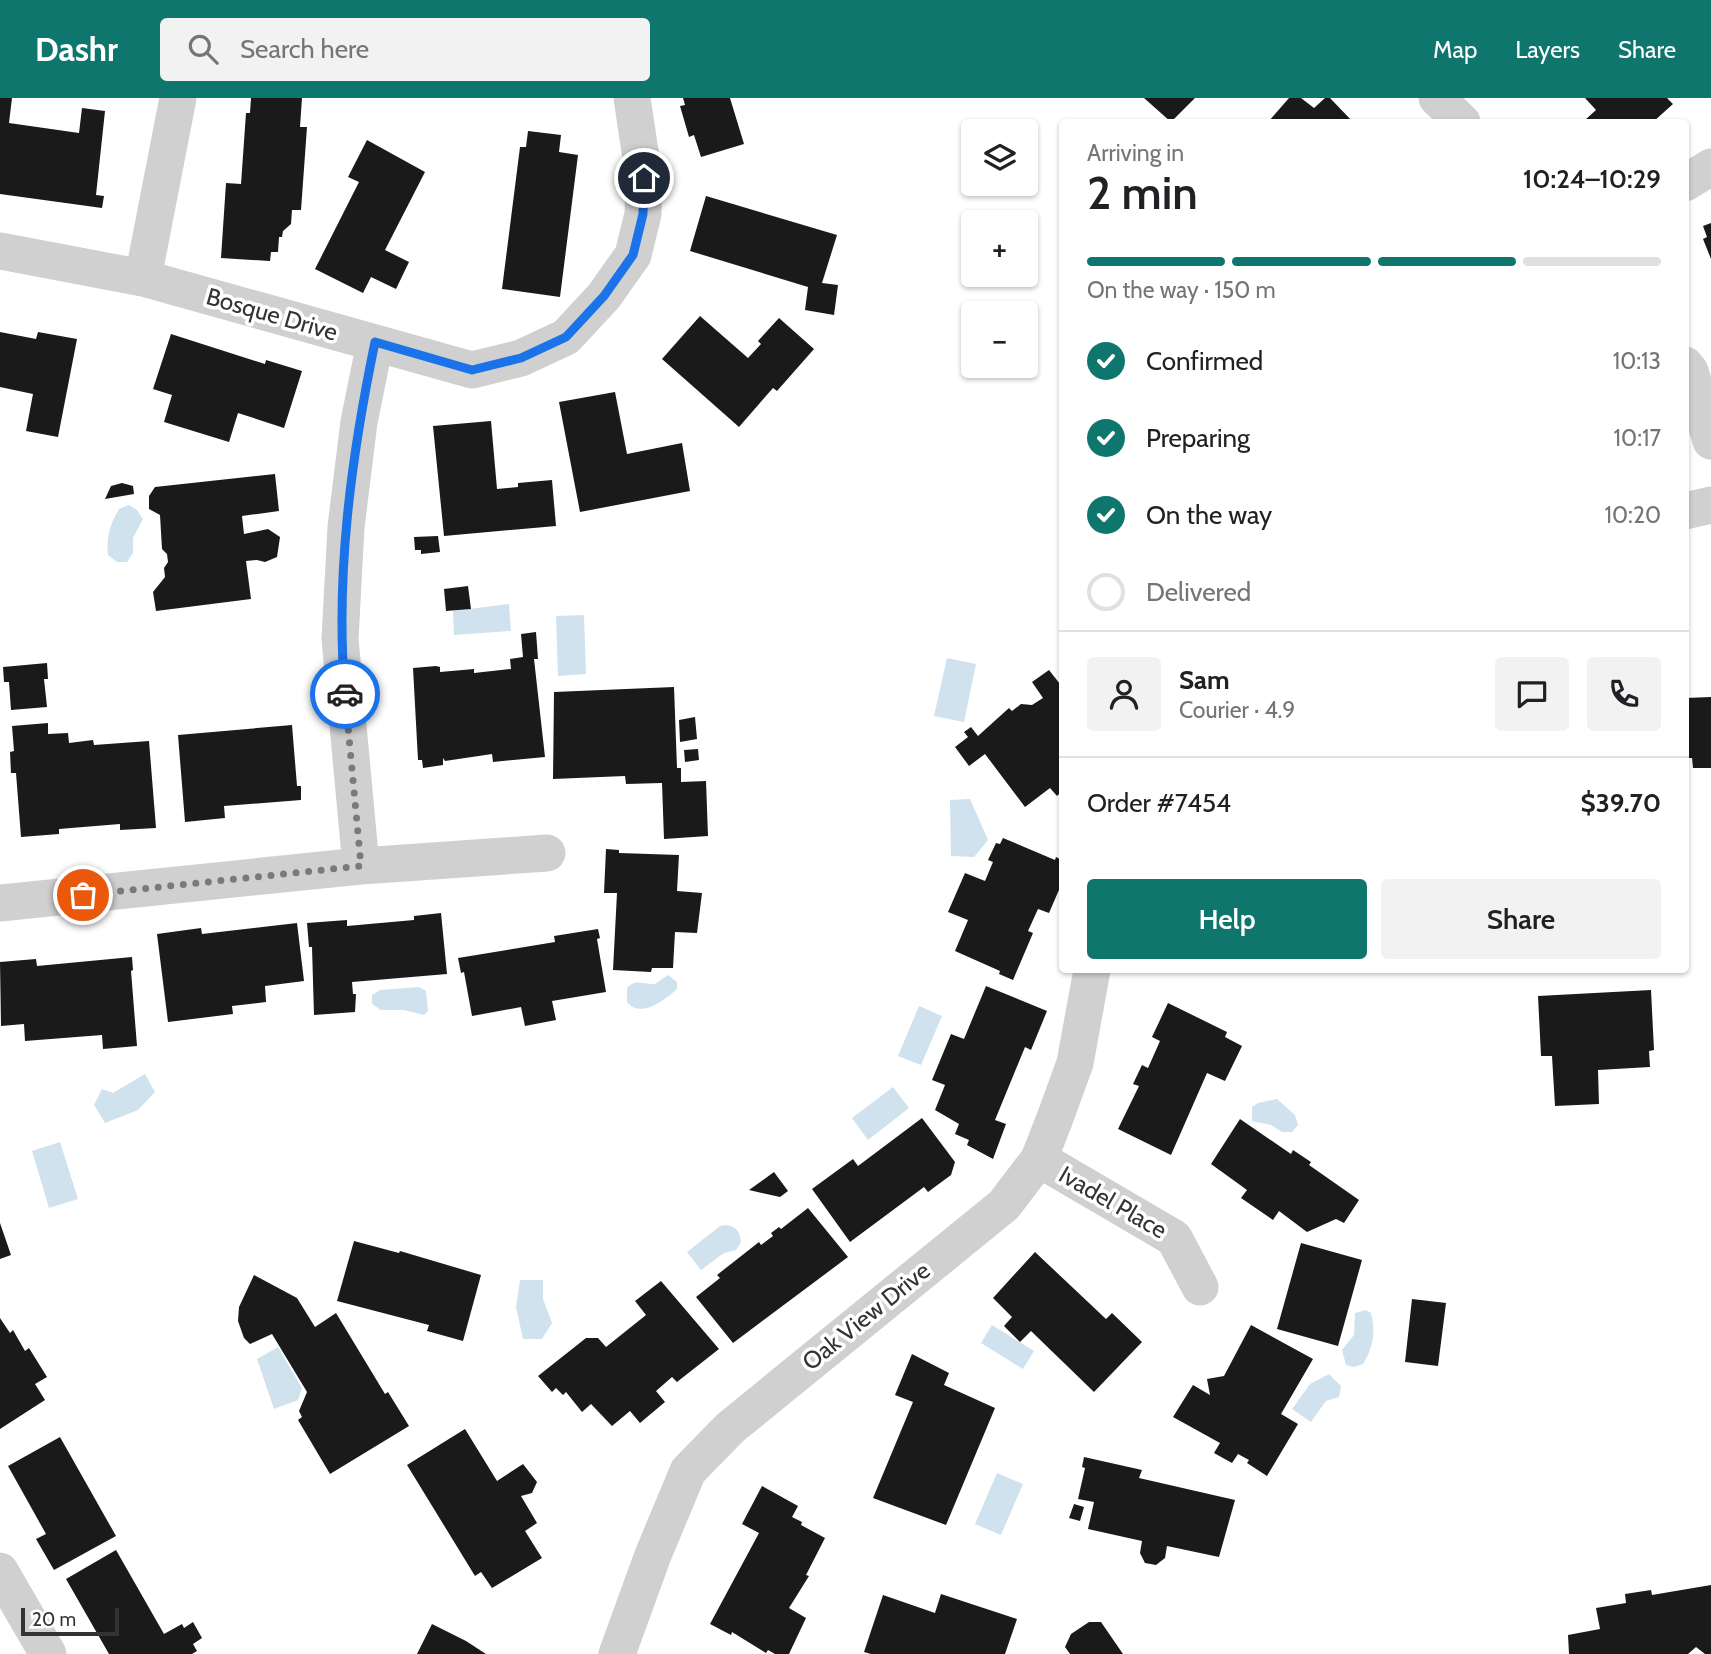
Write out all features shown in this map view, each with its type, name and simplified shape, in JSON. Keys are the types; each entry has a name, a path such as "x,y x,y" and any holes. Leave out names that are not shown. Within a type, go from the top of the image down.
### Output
{"street":[{"path":"143,278 178,98"},
{"name":"Bosque Drive","path":"0,251 143,278 472,370 521,358 566,337 604,296 633,255 643,214 644,178 632,98"},
{"path":"1437,98 1459,119"},
{"path":"1689,181 1711,167"},
{"path":"361,866 340,639 346,527 355,448 375,342"},
{"path":"1689,370 1711,442"},
{"path":"1689,510 1711,505"},
{"path":"0,903 361,866 547,853"},
{"name":"Oak View Drive","path":"617,1654 653,1555 688,1471 730,1428 993,1214 1040,1159 1075,1063 1091,973"},
{"name":"Ivadel Place","path":"1040,1159 1174,1238 1200,1287"},
{"path":"0,1571 48,1654"}],"water":[{"path":"129,505 137,510 143,519 133,538 133,553 127,562 117,562 108,555 109,531 119,509"},
{"path":"509,604 511,631 454,635 453,611"},
{"path":"584,615 586,674 558,676 556,616"},
{"path":"947,658 976,664 964,722 934,716"},
{"path":"970,799 988,840 974,857 951,856 950,800"},
{"path":"668,975 677,982 677,989 660,1002 639,1009 627,1002 627,988 631,985 655,984"},
{"path":"419,987 426,991 428,1011 424,1015 404,1010 381,1010 372,1004 372,995 380,990"},
{"path":"919,1006 942,1016 921,1065 898,1056"},
{"path":"145,1074 155,1092 138,1110 105,1123 94,1105 102,1089 113,1093"},
{"path":"893,1087 909,1108 868,1140 852,1118"},
{"path":"1277,1099 1295,1115 1298,1125 1292,1132 1282,1132 1271,1125 1252,1121 1252,1107"},
{"path":"60,1142 78,1199 49,1208 32,1151"},
{"path":"726,1225 737,1230 741,1242 736,1250 724,1253 701,1270 687,1252 720,1226"},
{"path":"520,1280 543,1280 543,1299 552,1323 542,1339 523,1339 516,1307"},
{"path":"1366,1310 1371,1313 1373,1327 1369,1352 1363,1364 1354,1367 1346,1365 1342,1350 1354,1335 1355,1313"},
{"path":"992,1325 1034,1351 1023,1369 981,1343"},
{"path":"278,1347 302,1388 298,1400 274,1409 257,1359"},
{"path":"1329,1374 1341,1386 1339,1397 1326,1401 1311,1422 1292,1409 1310,1384"},
{"path":"997,1473 1023,1484 1001,1535 975,1524"}],"building":[{"path":"0,98 12,98 9,123 79,133 82,108 105,111 96,195 104,196 102,208 0,194"},
{"path":"251,98 302,98 300,127 307,127 301,210 292,210 291,224 283,231 282,237 279,237 278,252 271,252 270,261 221,258 226,183 241,184 246,113 250,113"},
{"path":"683,98 730,98 744,144 701,157 694,135 689,137 680,106 685,105"},
{"path":"1144,98 1195,98 1174,119 1168,119"},
{"path":"1289,98 1301,98 1314,108 1325,98 1330,98 1350,119 1271,119"},
{"path":"1585,98 1667,98 1673,104 1656,119 1586,119 1596,110"},
{"path":"528,131 561,135 559,152 578,155 560,297 502,289 520,147 526,147"},
{"path":"367,140 425,172 385,250 409,262 396,289 371,277 363,293 315,269 359,182 348,177"},
{"path":"706,196 837,235 822,283 838,285 834,315 805,310 808,287 690,251"},
{"path":"1711,223 1711,259 1703,239 1707,237 1703,226"},
{"path":"700,316 748,358 761,344 758,341 779,318 814,349 777,391 773,388 739,427 662,359"},
{"path":"0,332 36,339 38,332 77,339 58,437 26,431 33,394 0,387"},
{"path":"171,334 265,364 266,360 302,371 284,428 238,413 229,442 164,422 172,395 153,389"},
{"path":"615,392 627,454 682,443 690,491 580,512 559,402"},
{"path":"491,421 497,489 518,487 518,483 552,480 556,526 444,536 433,426"},
{"path":"275,474 279,511 242,516 244,534 268,529 280,537 277,557 265,562 246,561 251,599 156,611 153,592 165,577 164,568 168,562 167,554 162,549 160,515 149,509 149,496 155,487"},
{"path":"122,483 133,486 134,494 105,499 111,486"},
{"path":"438,536 440,552 421,554 421,550 415,550 414,537"},
{"path":"468,586 471,609 446,611 444,589"},
{"path":"536,632 538,659 534,659 545,757 493,762 492,754 445,761 443,758 443,765 423,768 422,760 418,760 413,668 436,666 440,667 440,672 474,669 474,673 511,669 510,659 523,657 521,634"},
{"path":"47,663 48,679 44,679 47,707 11,710 9,682 4,682 3,667"},
{"path":"1049,670 1059,683 1059,794 1057,796 1050,788 1025,807 985,754 969,766 955,747 968,737 964,732 971,727 978,736 1009,708 1012,711 1021,704 1032,705 1043,698 1032,682"},
{"path":"674,687 677,768 681,768 681,782 706,781 708,836 664,839 662,783 626,784 625,776 553,779 554,692"},
{"path":"1711,697 1711,768 1693,768 1692,758 1689,758 1689,698"},
{"path":"695,717 697,739 680,742 679,720"},
{"path":"48,723 48,734 68,733 69,743 93,740 94,745 149,741 156,828 120,830 120,824 59,829 59,834 21,837 16,773 11,773 10,752 14,751 12,726"},
{"path":"292,725 297,786 301,786 301,800 224,806 225,818 185,822 178,735"},
{"path":"698,749 699,760 685,762 684,750"},
{"path":"1003,838 1055,860 1056,857 1059,858 1059,890 1049,913 1038,909 1028,931 1033,933 1013,980 999,974 1000,971 955,951 968,920 948,912 965,873 985,881 993,862 988,860 996,843 1000,844"},
{"path":"606,849 619,850 619,853 679,855 677,891 702,893 697,933 675,932 673,968 652,968 651,972 613,970 617,893 604,893"},
{"path":"441,913 447,974 352,982 353,994 356,994 355,1012 314,1015 312,947 309,947 307,923 347,920 347,926 414,920 414,916"},
{"path":"297,923 304,981 265,986 266,1002 232,1006 233,1014 168,1022 157,934 201,928 202,934"},
{"path":"598,929 600,938 597,939 606,992 552,1001 556,1020 525,1026 521,1007 472,1016 464,972 461,973 458,958 555,942 554,936"},
{"path":"132,957 137,1046 103,1049 102,1035 25,1041 24,1024 1,1026 0,962 36,959 37,966"},
{"path":"986,986 1047,1011 1031,1050 1025,1047 995,1120 1006,1124 993,1159 967,1145 969,1140 955,1134 959,1124 935,1110 945,1085 932,1080 951,1034 964,1039"},
{"path":"1651,990 1654,1050 1649,1051 1650,1067 1598,1070 1599,1104 1555,1106 1552,1056 1541,1056 1538,996"},
{"path":"1168,1003 1227,1032 1225,1037 1242,1046 1225,1081 1207,1073 1171,1155 1118,1129 1139,1086 1133,1084 1142,1065 1148,1068 1160,1041 1152,1037"},
{"path":"922,1118 955,1162 951,1175 928,1192 924,1187 850,1242 812,1189 853,1159 858,1166"},
{"path":"1240,1119 1291,1154 1293,1150 1311,1162 1309,1165 1359,1200 1344,1223 1336,1219 1307,1232 1279,1211 1273,1220 1241,1198 1247,1190 1211,1164"},
{"path":"774,1172 788,1191 780,1197 749,1190"},
{"path":"808,1208 848,1257 733,1343 696,1297 720,1278 717,1275"},
{"path":"0,1223 11,1255 0,1259"},
{"path":"354,1241 399,1253 400,1251 481,1275 463,1341 427,1331 429,1325 337,1301"},
{"path":"1301,1243 1362,1260 1338,1346 1277,1329"},
{"path":"1035,1252 1106,1319 1112,1313 1142,1342 1094,1392 1031,1331 1020,1342 1004,1326 1012,1317 993,1298"},
{"path":"254,1275 297,1298 315,1327 336,1313 385,1394 388,1392 409,1426 330,1474 298,1420 302,1417 299,1411 307,1392 272,1334 250,1344 244,1338 238,1321 239,1307"},
{"path":"661,1281 719,1349 677,1382 672,1377 656,1391 665,1402 640,1423 630,1411 612,1426 591,1404 582,1412 566,1392 563,1395 556,1388 552,1392 538,1376 586,1338 598,1338 606,1347 646,1315 635,1301"},
{"path":"1412,1299 1446,1303 1438,1366 1405,1362"},
{"path":"0,1318 10,1333 13,1330 25,1351 29,1348 47,1377 35,1384 45,1400 0,1429"},
{"path":"1251,1325 1313,1359 1281,1414 1298,1424 1267,1476 1238,1454 1232,1463 1214,1453 1220,1443 1173,1417 1193,1385 1210,1395 1207,1379 1224,1376"},
{"path":"912,1354 949,1373 944,1385 995,1408 946,1525 873,1498 913,1402 895,1395"},
{"path":"465,1429 497,1481 523,1464 537,1482 532,1493 521,1496 537,1523 525,1531 542,1558 492,1588 481,1572 475,1576 407,1465"},
{"path":"60,1437 116,1536 54,1570 36,1539 46,1534 8,1466"},
{"path":"1084,1457 1142,1470 1139,1478 1235,1500 1219,1557 1167,1546 1165,1558 1156,1565 1145,1563 1140,1553 1142,1541 1088,1529 1094,1502 1078,1499 1085,1468 1082,1467"},
{"path":"762,1486 798,1506 792,1517 825,1538 806,1575 809,1576 789,1608 806,1618 789,1654 775,1654 768,1650 766,1653 732,1632 731,1635 710,1624 759,1533 742,1524"},
{"path":"1074,1504 1084,1507 1080,1521 1069,1518"},
{"path":"116,1550 164,1634 182,1624 184,1628 193,1622 202,1638 193,1644 197,1651 192,1654 109,1654 66,1579"},
{"path":"1711,1585 1711,1654 1705,1654 1696,1647 1688,1654 1569,1654 1568,1635 1600,1629 1596,1608 1626,1603 1625,1594 1651,1590 1652,1595"},
{"path":"941,1594 1017,1619 1005,1654 864,1652 883,1595 935,1613"},
{"path":"1089,1622 1101,1622 1123,1654 1070,1654 1065,1647 1071,1634"},
{"path":"432,1624 466,1641 486,1654 417,1654"}],"way so far":[{"path":"83,895 361,866 355,827 345,694"}],"route":[{"path":"345,694 340,639 346,527 359,422 375,342 472,370 521,358 566,337 604,296 633,255 643,214 644,178"}]}
